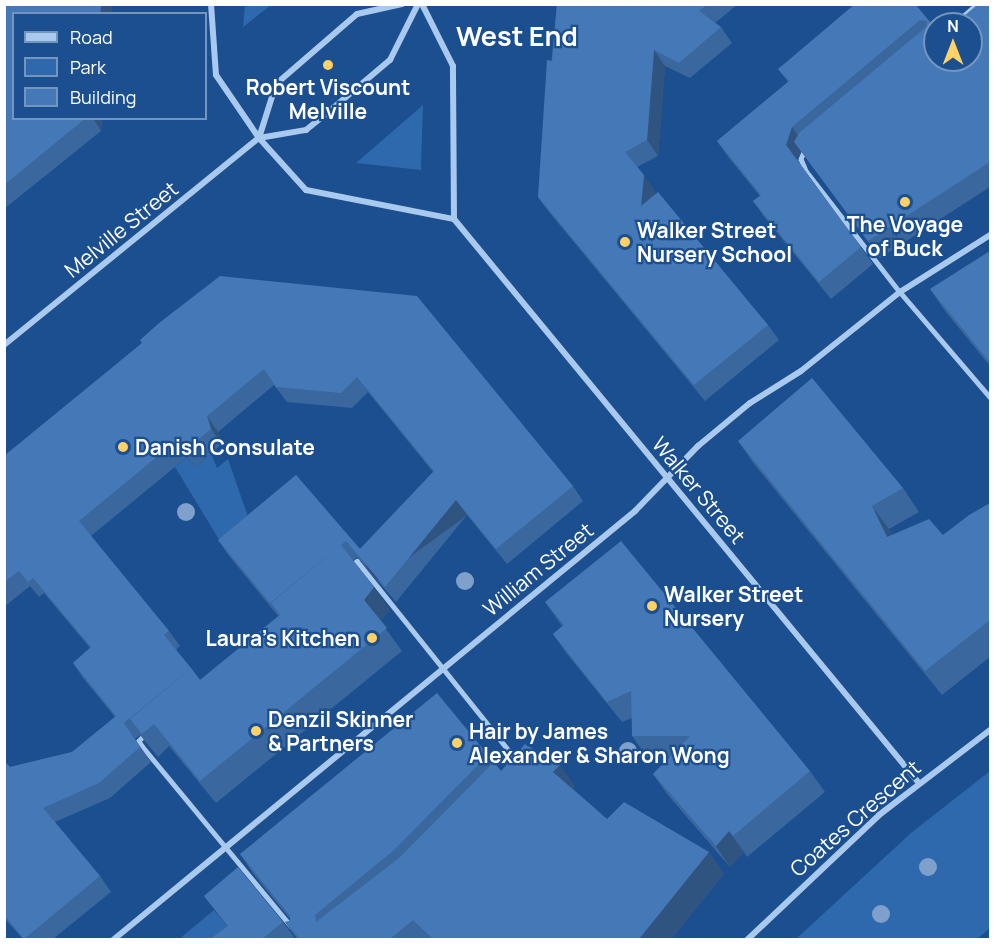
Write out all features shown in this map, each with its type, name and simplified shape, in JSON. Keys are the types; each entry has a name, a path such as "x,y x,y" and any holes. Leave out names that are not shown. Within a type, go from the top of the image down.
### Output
{"street":[{"path":"211,4 216,75 259,138 306,190 454,219 453,66 420,4"},
{"path":"259,138 276,84 357,14 402,4"},
{"name":"Melville Street","path":"4,345 259,138 306,130 344,99 390,60 420,4"},
{"name":"Walker Street","path":"454,219 920,783"},
{"name":"William Street","path":"113,939 635,511 698,446 741,410 792,377 900,292 990,235"},
{"name":"Coates Crescent","path":"747,939 879,815 990,730"}],"lane":[{"path":"807,147 801,159 806,171 900,292 990,397"},
{"path":"348,569 357,561 445,668 520,766"},
{"path":"152,729 139,741 142,746 228,845 296,931"}],"green space":[{"path":"245,4 271,5 243,27"},
{"path":"423,105 421,170 356,163"},
{"path":"206,441 217,468 228,459 254,534 229,556 175,467 187,457 195,467 207,457"},
{"path":"990,771 990,928 977,939 796,939 911,833"},
{"path":"214,910 238,939 178,940"}],"building":[{"path":"4,4 101,4 100,12 12,12 12,120 84,120 4,185"},
{"path":"557,4 708,4 699,11 721,27 679,63 654,50 647,140 625,152 644,175 641,206 658,192 768,325 694,385 538,197 547,60 552,61"},
{"path":"855,4 915,4 923,14 923,20 920,20 792,127 786,145 861,247 819,282 753,201 761,195 717,141 789,81 778,69"},
{"path":"978,4 990,4 990,162 868,241 794,142 799,133 923,30 923,72 983,72 983,12 969,12"},
{"path":"990,251 990,358 988,360 930,289"},
{"path":"220,276 417,296 573,486 496,549 456,500 385,587 346,541 270,603 218,540 296,475 360,549 434,471 357,377 341,393 276,387 264,369 207,416 211,429 184,452 176,441 79,521 169,631 164,635 191,668 124,723 140,747 99,783 43,808 100,876 24,939 4,915 4,761 10,767 72,752 116,716 73,663 91,647 33,578 28,582 19,571 4,582 4,456 142,343 140,340 159,323"},
{"path":"812,378 903,488 872,506 887,537 929,519 943,535 969,515 990,503 990,620 925,671 738,441"},
{"path":"621,541 810,771 733,836 729,831 716,846 653,774 690,736 632,736 631,691 607,702 553,634 564,625 545,602"},
{"path":"341,545 374,587 364,600 387,628 200,781 154,724 142,734 130,719 191,668 200,680 280,615 271,603"},
{"path":"437,693 488,755 393,851 315,915 316,922 399,858 494,762 501,771 525,744 560,765 553,772 607,819 624,802 709,852 639,939 433,939 413,920 390,939 300,939 285,922 290,921 290,916 240,854"},
{"path":"238,867 283,922 262,939 210,939 228,926 204,896"}],"place":[{"name":"Robert Viscount Melville","path":"328,65"},
{"name":"The Voyage of Buck","path":"905,202"},
{"name":"Walker Street Nursery School","path":"625,242"},
{"name":"Danish Consulate","path":"123,447"},
{"name":"Walker Street Nursery","path":"652,606"},
{"name":"Laura's Kitchen","path":"372,638"},
{"name":"Denzil Skinner & Partners","path":"256,731"},
{"name":"Hair by James Alexander & Sharon Wong","path":"457,743"}],"district":[{"name":"West End","path":"517,36"}]}
